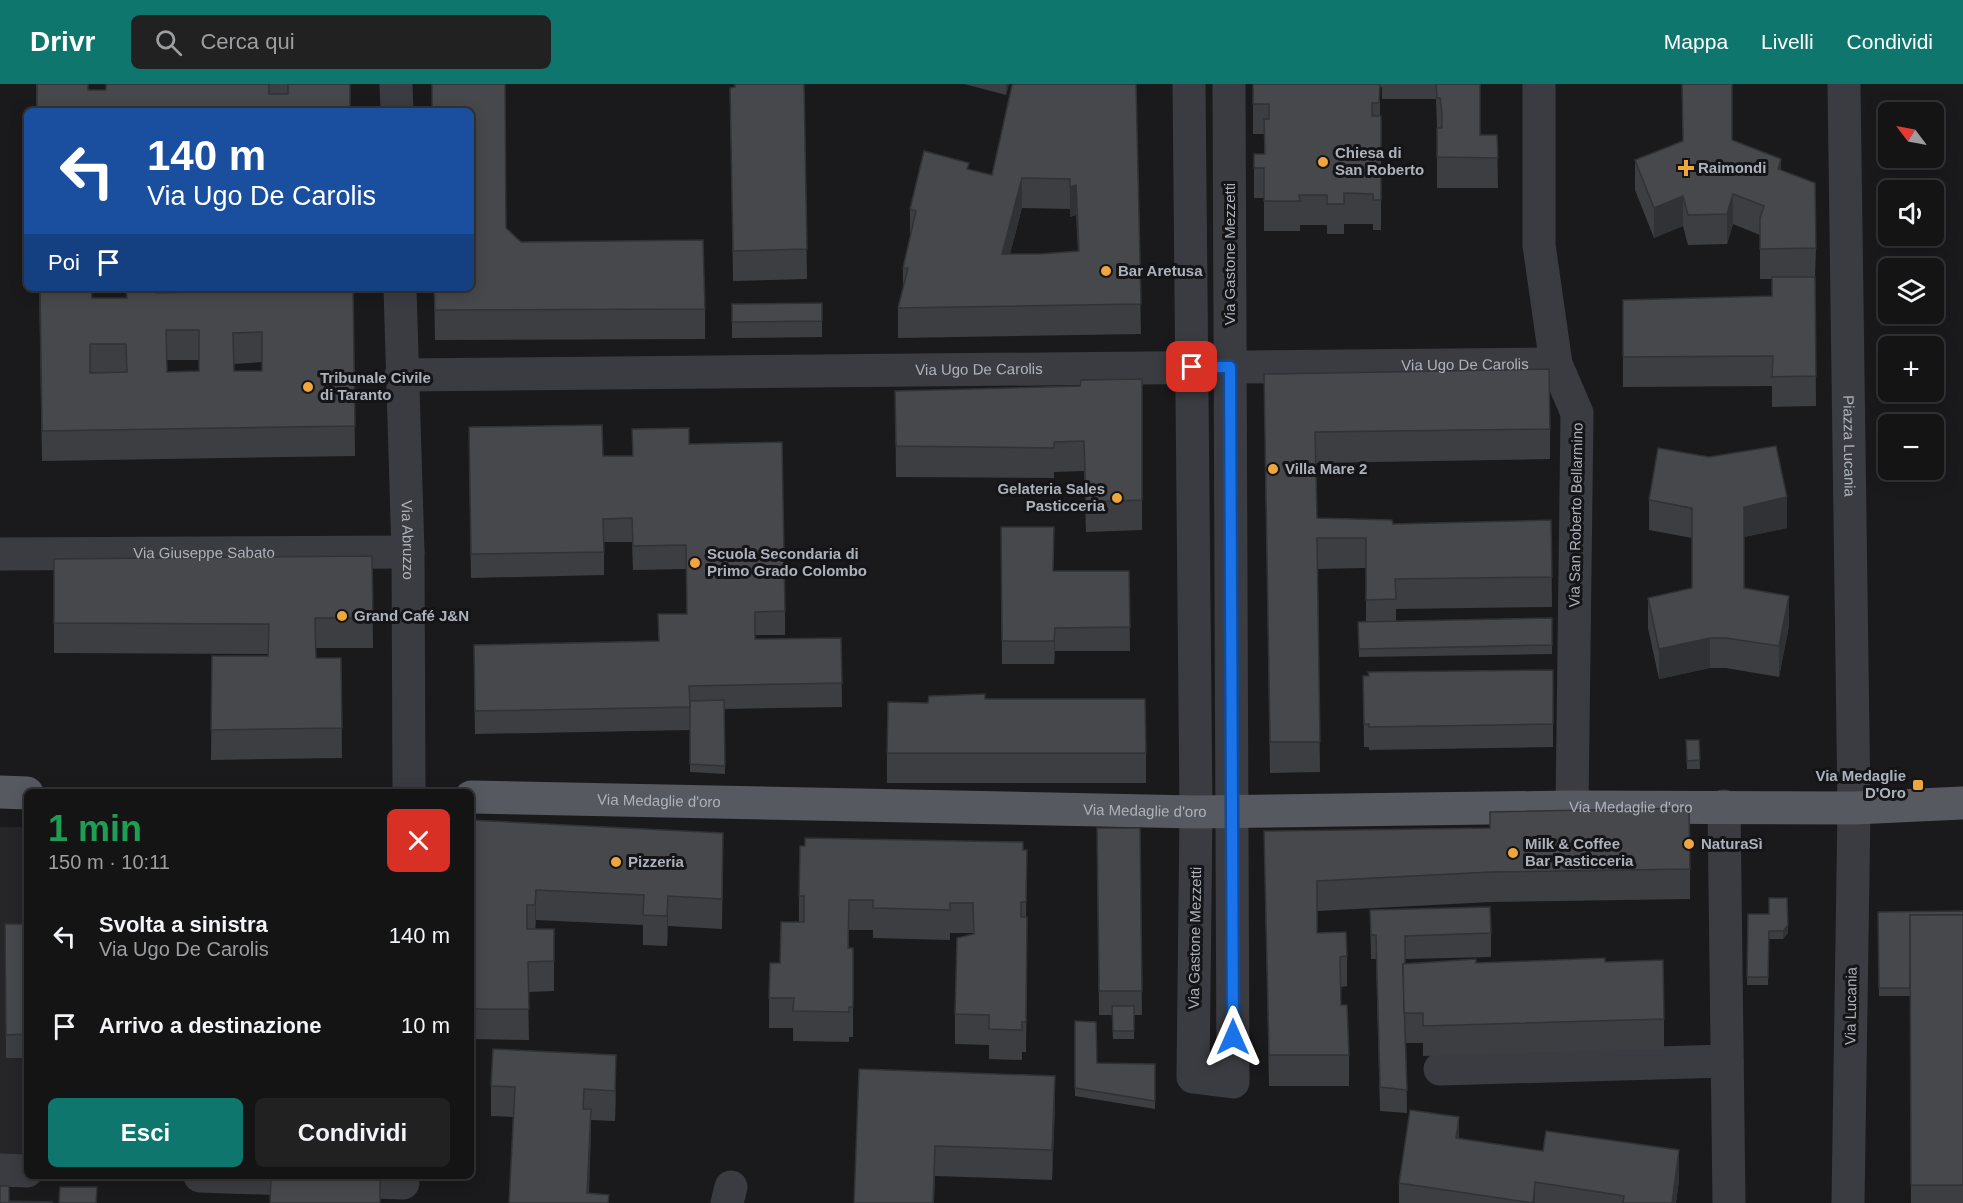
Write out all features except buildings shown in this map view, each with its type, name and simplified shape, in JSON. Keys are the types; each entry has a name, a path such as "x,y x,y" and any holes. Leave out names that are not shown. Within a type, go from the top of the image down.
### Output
{"main road":[{"path":"0,792 24,793"},
{"name":"Via Medaglie d'oro","path":"474,797 1196,812 1724,806 1854,808 1963,803"}],"street":[{"path":"396,84 397,108"},
{"name":"Via Gastone Mezzetti","path":"1189,84 1196,812 1193,1077 1233,1082 1229,84"},
{"name":"Via San Roberto Bellarmino","path":"1539,84 1539,245 1556,364 1577,413 1572,807"},
{"name":"Piazza Lucania","path":"1844,84 1854,808"},
{"name":"Via Abruzzo","path":"400,291 408,552 409,789"},
{"name":"Via Ugo De Carolis","path":"401,375 1556,364"},
{"name":"Via Giuseppe Sabato","path":"0,554 408,552"},
{"path":"1724,806 1729,1203"},
{"name":"Via Lucania","path":"1848,1203 1854,808"},
{"path":"1440,1070 1727,1061"},
{"path":"0,1170 24,1171"},
{"path":"287,1179 403,1187"}],"shaded area":[{"path":"0,827 24,827 24,1159 0,1158"}],"place":[{"name":"Chiesa di San Roberto","path":"1323,162"},
{"name":"Raimondi","path":"1686,168"},
{"name":"Bar Aretusa","path":"1106,271"},
{"name":"Tribunale Civile di Taranto","path":"308,387"},
{"name":"Villa Mare 2","path":"1273,469"},
{"name":"Gelateria Sales Pasticceria","path":"1117,498"},
{"name":"Scuola Secondaria di Primo Grado Colombo","path":"695,563"},
{"name":"Grand Café J&N","path":"342,616"},
{"name":"Via Medaglie D'Oro","path":"1918,785"},
{"name":"NaturaSì","path":"1689,844"},
{"name":"Milk & Coffee Bar Pasticceria","path":"1513,853"},
{"name":"Pizzeria","path":"616,862"}],"route":[{"path":"1192,367 1230,367 1233,1037"}]}
